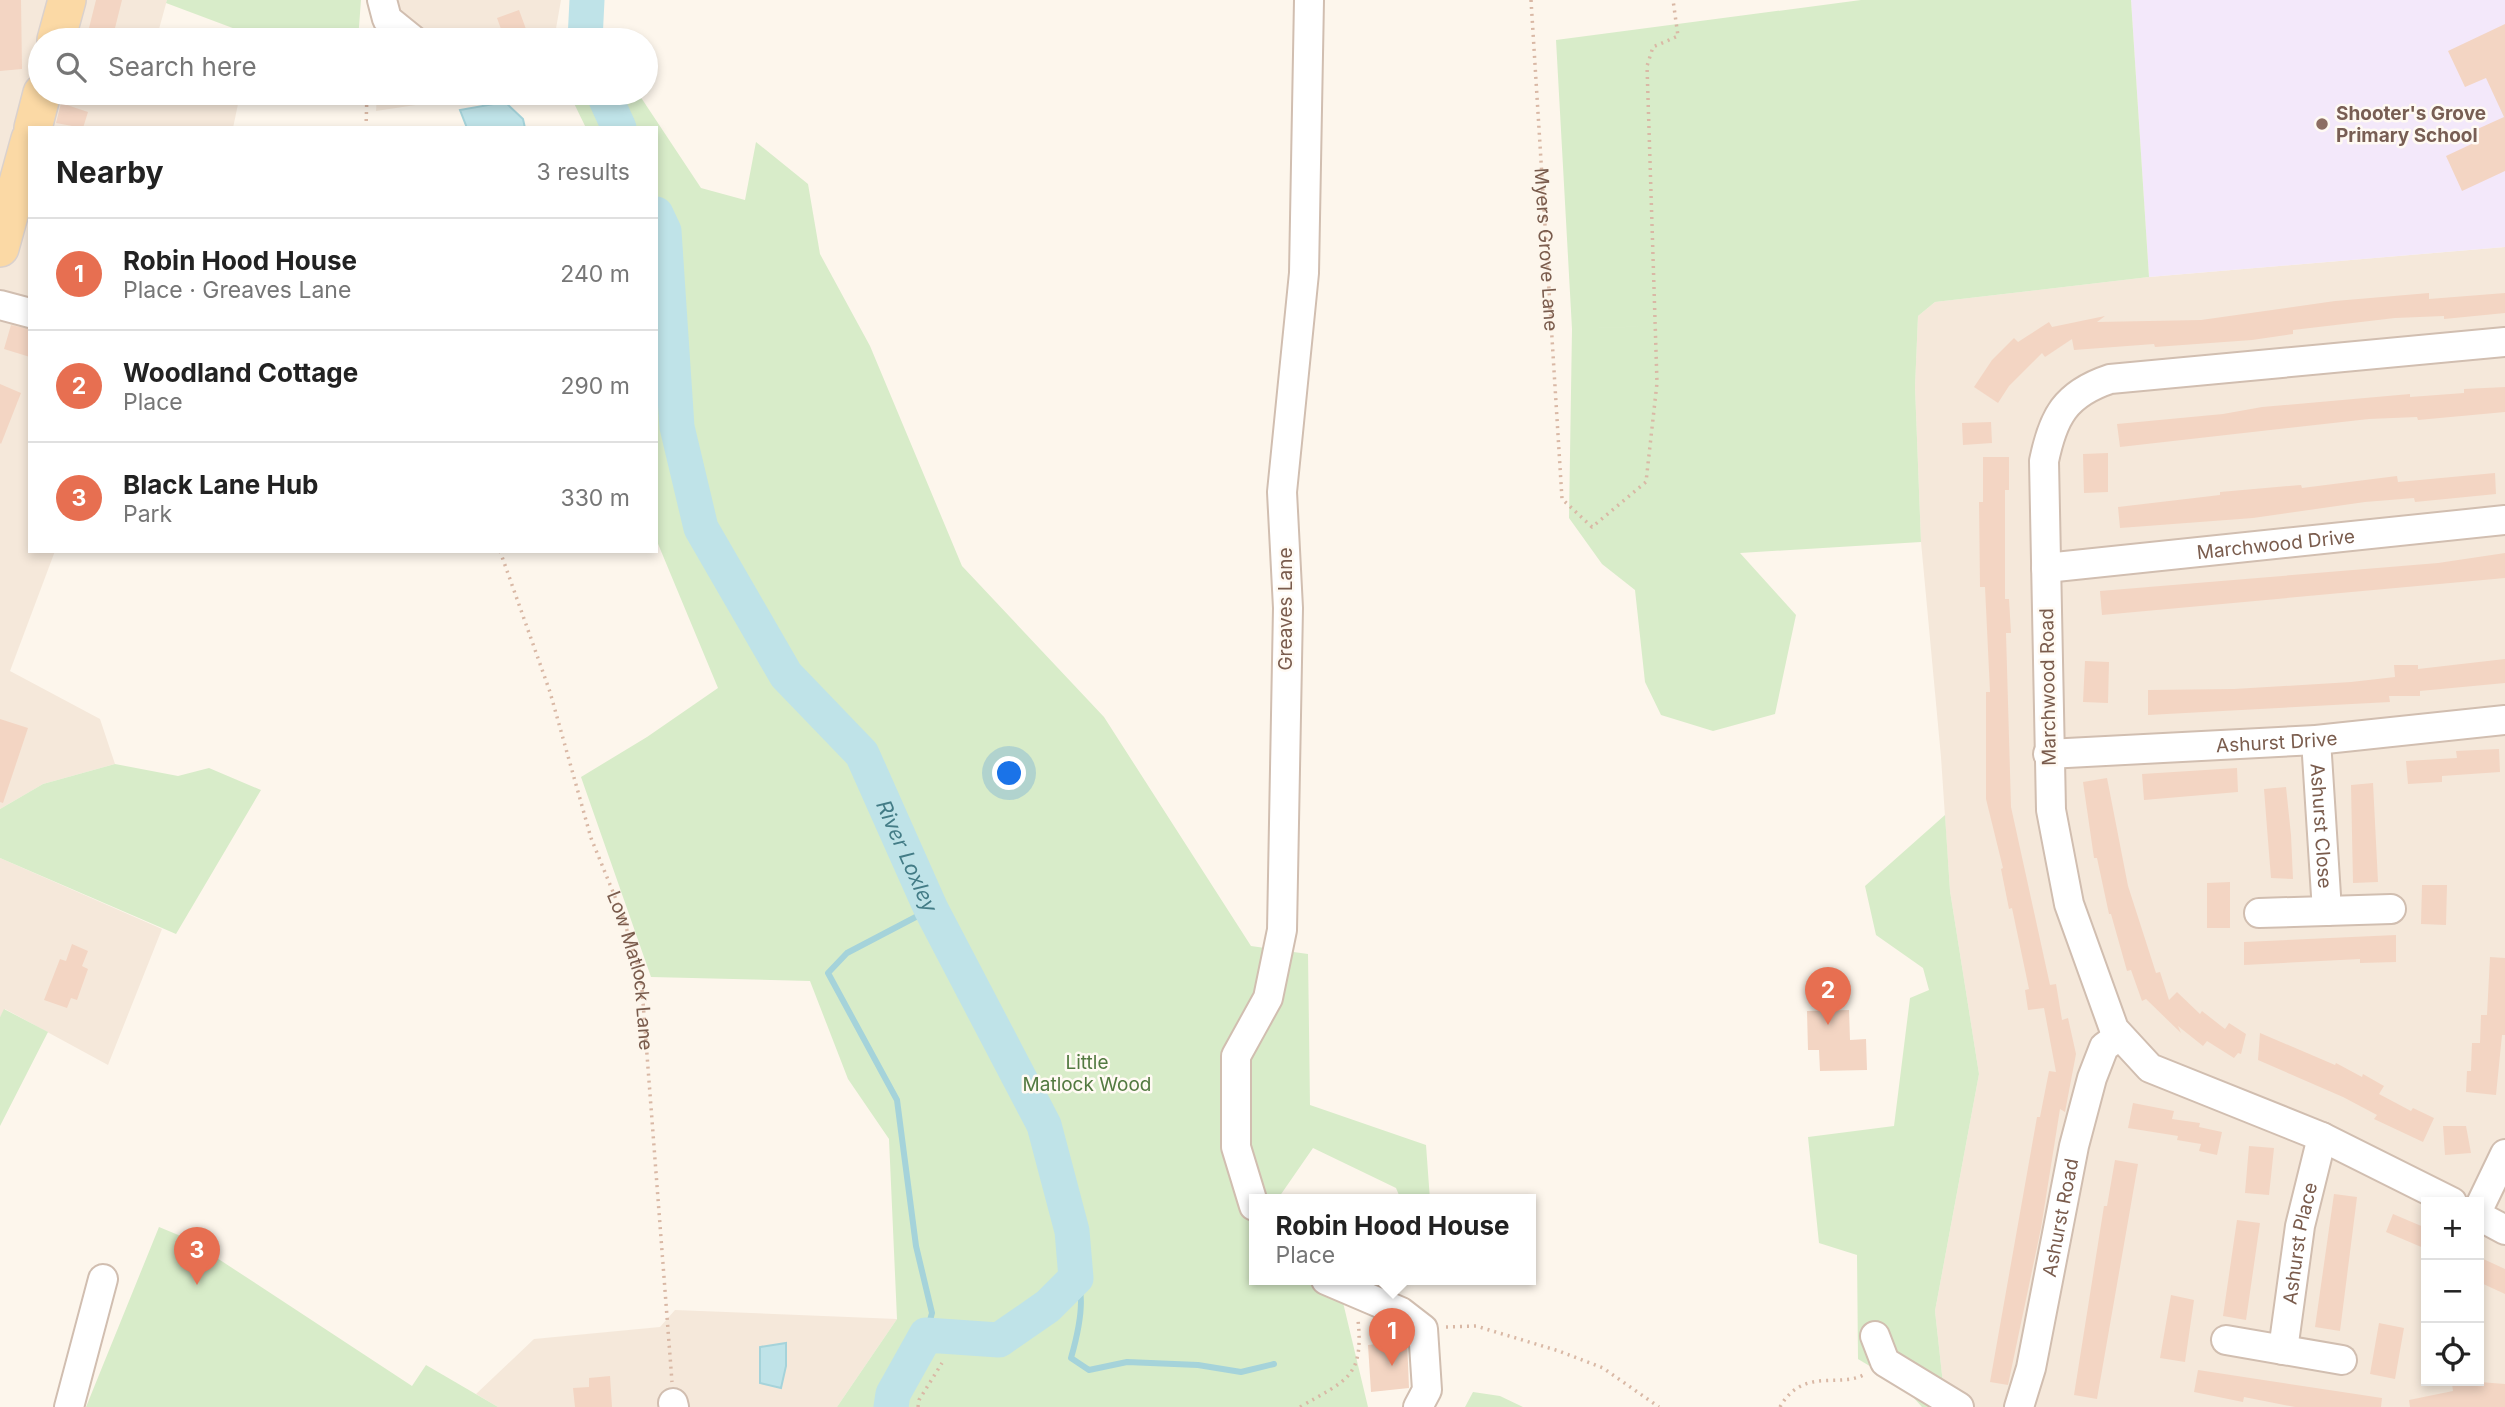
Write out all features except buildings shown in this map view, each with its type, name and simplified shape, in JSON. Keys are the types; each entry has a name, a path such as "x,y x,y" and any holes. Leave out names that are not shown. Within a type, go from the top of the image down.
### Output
{"main road":[{"path":"59,28 67,0"},
{"path":"34,126 39,105"},
{"path":"0,248 28,150"}],"street":[{"path":"382,0 387,19 398,28"},
{"name":"Greaves Lane","path":"1250,1194 1236,1147 1236,1056 1268,998 1282,930 1288,608 1282,492 1304,273 1309,0"},
{"path":"0,305 28,312"},
{"name":"Marchwood Road","path":"2442,1197 2322,1137 2150,1068 2119,1036 2099,993 2069,904 2051,810 2044,461 2057,417 2069,400 2089,386 2109,379 2505,342"},
{"name":"Marchwood Drive","path":"2046,568 2505,520"},
{"name":"Ashurst Drive","path":"2048,754 2316,740 2505,720"},
{"name":"Ashurst Close","path":"2316,740 2327,911"},
{"name":"Ashurst Close","path":"2259,913 2392,909"},
{"name":"Ashurst Road","path":"2019,1407 2031,1368 2074,1146 2092,1078 2104,1047 2119,1036"},
{"name":"Ashurst Place","path":"2283,1350 2300,1226 2322,1137"},
{"path":"2484,1198 2505,1154"},
{"path":"2484,1219 2505,1230"},
{"path":"69,1407 103,1279"},
{"path":"1337,1285 1401,1312 1423,1329 1427,1390 1418,1407"},
{"path":"1875,1335 1885,1362 1959,1407"},
{"path":"2226,1340 2343,1360"}],"path":[{"name":"Myers Grove Lane","path":"1531,0 1562,499 1592,527 1646,482 1657,383 1647,66 1653,47 1678,36 1673,0"},
{"path":"366,126 367,105"},
{"name":"Low Matlock Lane","path":"501,553 550,692 591,838 622,914 640,976 673,1405"},
{"path":"1300,1407 1345,1380 1357,1367 1360,1346 1355,1293"},
{"path":"1423,1329 1476,1325 1559,1351 1603,1368 1659,1407"},
{"path":"1780,1407 1784,1399 1815,1379 1860,1377 1885,1362"},
{"path":"918,1407 919,1400 942,1363"}],"shaded area":[{"path":"0,0 167,0 159,28 28,28 28,105 238,105 233,126 28,126 28,553 54,553 10,671 100,719 115,764 43,784 0,809"},
{"path":"380,0 561,0 556,28 379,28"},
{"name":"Shooter's Grove Primary School","path":"2131,0 2505,0 2505,247 2149,277"},
{"path":"376,105 416,105 376,111"},
{"path":"2505,247 2505,1407 1956,1407 1944,1393 1935,1311 1979,1074 1950,891 1941,757 1921,542 1915,387 1918,316 1935,302 2149,277"},
{"path":"0,858 162,929 108,1065 5,1009 0,1017"},
{"path":"675,1310 897,1319 837,1407 498,1407 476,1394 534,1339 660,1327"}],"green space":[{"path":"167,0 361,0 359,28 233,28 166,3"},
{"path":"1861,0 2131,0 2149,277 1935,302 1918,316 1915,387 1921,542 1740,553 1796,615 1775,714 1713,731 1661,715 1645,682 1635,590 1602,564 1569,518 1572,329 1556,40"},
{"name":"Little Matlock Wood","path":"575,105 646,105 701,188 745,200 756,142 808,184 820,254 870,346 962,566 1104,717 1251,946 1308,954 1310,1105 1426,1145 1430,1194 1398,1194 1396,1188 1313,1148 1281,1194 1249,1194 1249,1285 1317,1285 1341,1294 1368,1407 837,1407 897,1319 889,1139 848,1079 810,981 651,977 581,777 647,737 718,688 658,544 658,126 585,126"},
{"path":"115,764 178,776 209,768 261,790 176,934 0,858 0,809 43,784"},
{"path":"1945,815 1950,891 1979,1074 1935,1311 1944,1393 1956,1407 1922,1407 1903,1386 1858,1359 1857,1255 1819,1243 1808,1137 1894,1126 1910,998 1929,990 1923,968 1876,935 1865,886"},
{"path":"4,1009 48,1032 0,1126 0,1017"},
{"path":"159,1227 188,1239 412,1386 426,1365 498,1407 86,1407"},
{"path":"1473,1392 1500,1396 1523,1407 1465,1407"}],"water":[{"path":"508,105 523,119 525,126 466,126 460,110"},
{"path":"786,1343 786,1366 781,1388 760,1383 760,1347"}],"waterway":[{"name":"River Loxley","path":"586,28 587,0"},
{"name":"River Loxley","path":"608,105 618,126"},
{"name":"River Loxley","path":"658,218 664,231 677,427 701,528 786,675 862,754 931,909 1044,1125 1072,1231 1076,1278 1048,1306 999,1340 926,1335 893,1394 891,1407"},
{"path":"926,1335 932,1313 916,1246 897,1100 828,973 847,953 931,909"},
{"path":"1076,1278 1081,1306 1071,1358 1089,1370 1127,1362 1198,1365 1241,1372 1274,1364"},
{"path":"881,1407 893,1394"}],"place":[{"name":"Shooter's Grove Primary School","path":"2322,124"},
{"name":"Woodland Cottage","path":"1828,1025"},
{"name":"Black Lane Hub","path":"197,1285"},
{"name":"Robin Hood House","path":"1392,1366"}]}
